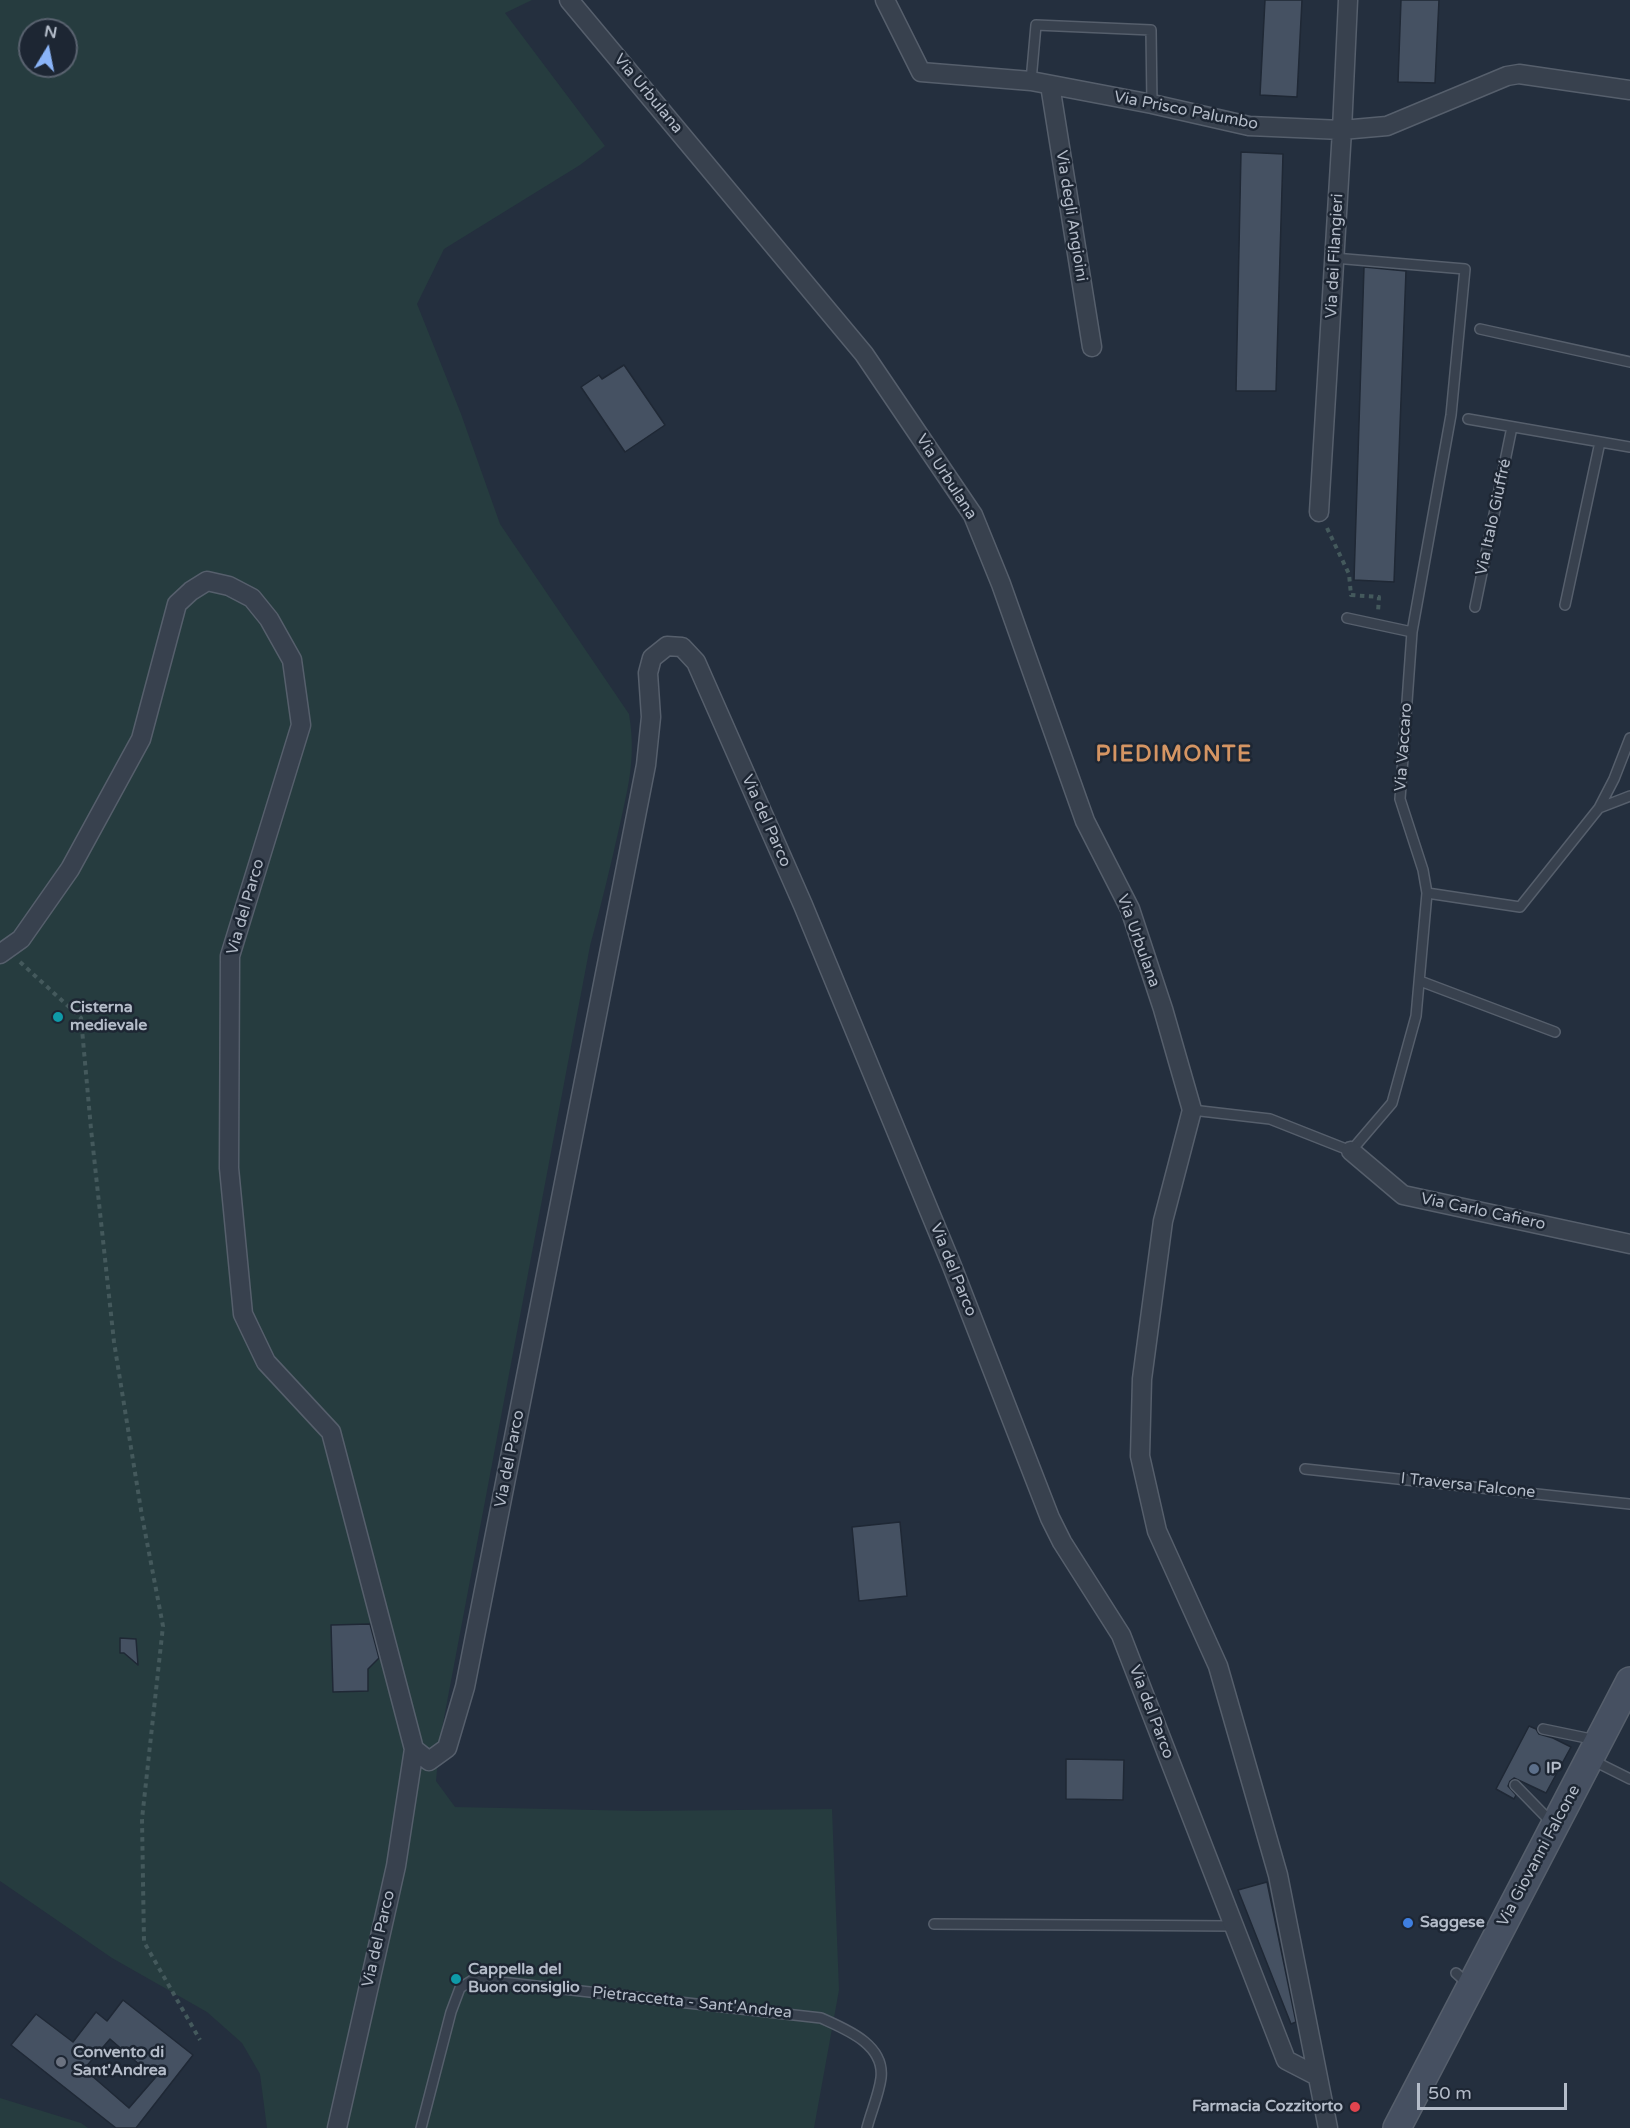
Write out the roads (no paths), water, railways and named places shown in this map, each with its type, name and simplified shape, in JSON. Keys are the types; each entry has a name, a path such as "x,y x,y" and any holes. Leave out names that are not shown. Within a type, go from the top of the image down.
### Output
{"main road":[{"name":"Via Giovanni Falcone","path":"1397,2128 1463,1980 1555,1826 1630,1681"}],"street":[{"name":"Via Urbulana","path":"569,0 864,354 973,515 1001,584 1085,821 1130,909 1192,1110"},
{"name":"Via Prisco Palumbo","path":"885,0 921,72 1031,81 1152,104 1249,126 1342,130 1387,126 1507,76 1520,74 1630,90"},
{"name":"Via dei Filangieri","path":"1319,512 1348,0"},
{"name":"Via degli Angioini","path":"1050,85 1092,347"},
{"name":"Via del Parco","path":"3,952 21,939 70,869 141,739 177,604 190,591 207,581 229,586 252,598 268,619 292,660 301,725 230,956 230,1168 243,1314 266,1362 331,1432 414,1749 396,1866 337,2128"},
{"name":"Via del Parco","path":"414,1749 429,1761 447,1748 465,1687 646,765 651,717 648,673 652,658 667,646 682,647 696,662 803,905 952,1266 1050,1518 1062,1542 1121,1635 1286,2060 1317,2076"},
{"path":"1192,1110 1163,1221 1142,1379 1140,1456 1157,1532 1218,1666 1272,1853 1328,2128"},
{"name":"Via Carlo Cafiero","path":"1351,1151 1402,1195 1630,1244"}],"lane":[{"path":"1031,81 1036,25 1151,30 1152,104"},
{"name":"Via Vaccaro","path":"1334,258 1465,269 1451,415 1412,632 1400,800 1423,870 1427,893 1416,1017 1392,1103 1351,1151"},
{"path":"1480,329 1630,362"},
{"path":"1468,419 1630,447"},
{"name":"Via Italo Giuffré","path":"1475,607 1512,427"},
{"path":"1565,604 1600,442"},
{"path":"1347,618 1412,632"},
{"path":"1427,893 1520,907 1599,808 1630,738"},
{"path":"1599,808 1630,796"},
{"path":"1419,981 1555,1032"},
{"path":"1192,1110 1270,1119 1351,1151"},
{"name":"I Traversa Falcone","path":"1305,1469 1630,1504"},
{"path":"1543,1729 1595,1749 1630,1779"},
{"path":"1515,1785 1555,1826"},
{"path":"934,1924 1234,1926"},
{"name":"Pietraccetta - Sant'Andrea","path":"421,2128 450,2012 460,1988 474,1979 821,2018 849,2031 869,2044 879,2062 882,2076 867,2128"}],"place":[{"name":"Cisterna medievale","path":"58,1017"},
{"name":"IP","path":"1534,1769"},
{"name":"Saggese","path":"1408,1923"},
{"name":"Cappella del Buon consiglio","path":"456,1979"},
{"name":"Convento di Sant'Andrea","path":"61,2062"},
{"name":"Farmacia Cozzitorto","path":"1355,2107"}],"district":[{"name":"PIEDIMONTE","path":"1174,755"}]}
